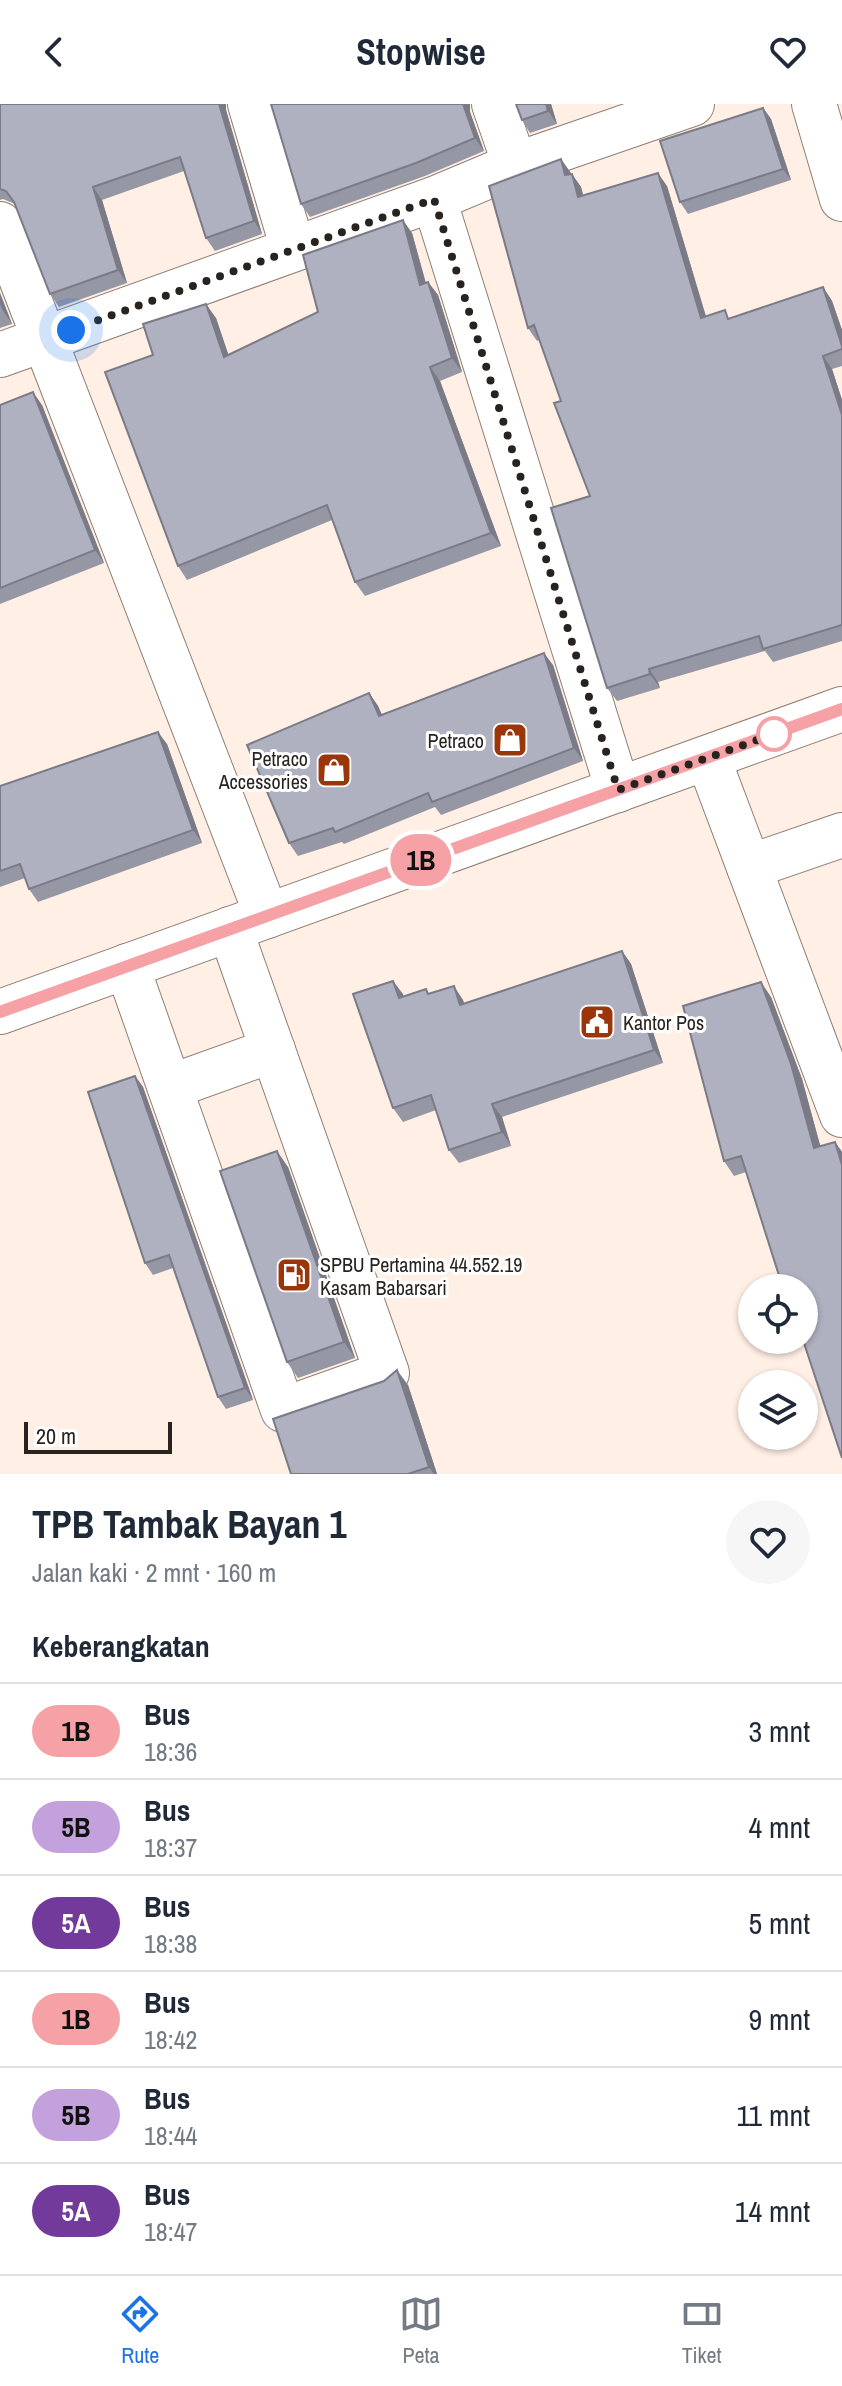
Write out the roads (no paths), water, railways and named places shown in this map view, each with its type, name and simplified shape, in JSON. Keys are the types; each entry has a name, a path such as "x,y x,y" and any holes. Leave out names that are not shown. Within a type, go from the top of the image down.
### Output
{"street":[{"path":"250,104 293,249"},
{"path":"494,104 515,165"},
{"path":"0,355 434,199 515,165 692,104"},
{"path":"814,104 842,199"},
{"path":"434,199 618,790"},
{"path":"0,224 249,922 273,1050 387,1373 283,1410 127,966"},
{"path":"0,1012 842,709"},
{"path":"708,758 842,1115"},
{"path":"749,867 842,835"},
{"path":"170,1087 273,1050"}],"place":[{"name":"Petraco","path":"510,740"},
{"name":"Petraco Accessories","path":"334,770"},
{"name":"Kantor Pos","path":"597,1022"},
{"name":"SPBU Pertamina 44.552.19 Kasam Babarsari","path":"294,1275"}]}
